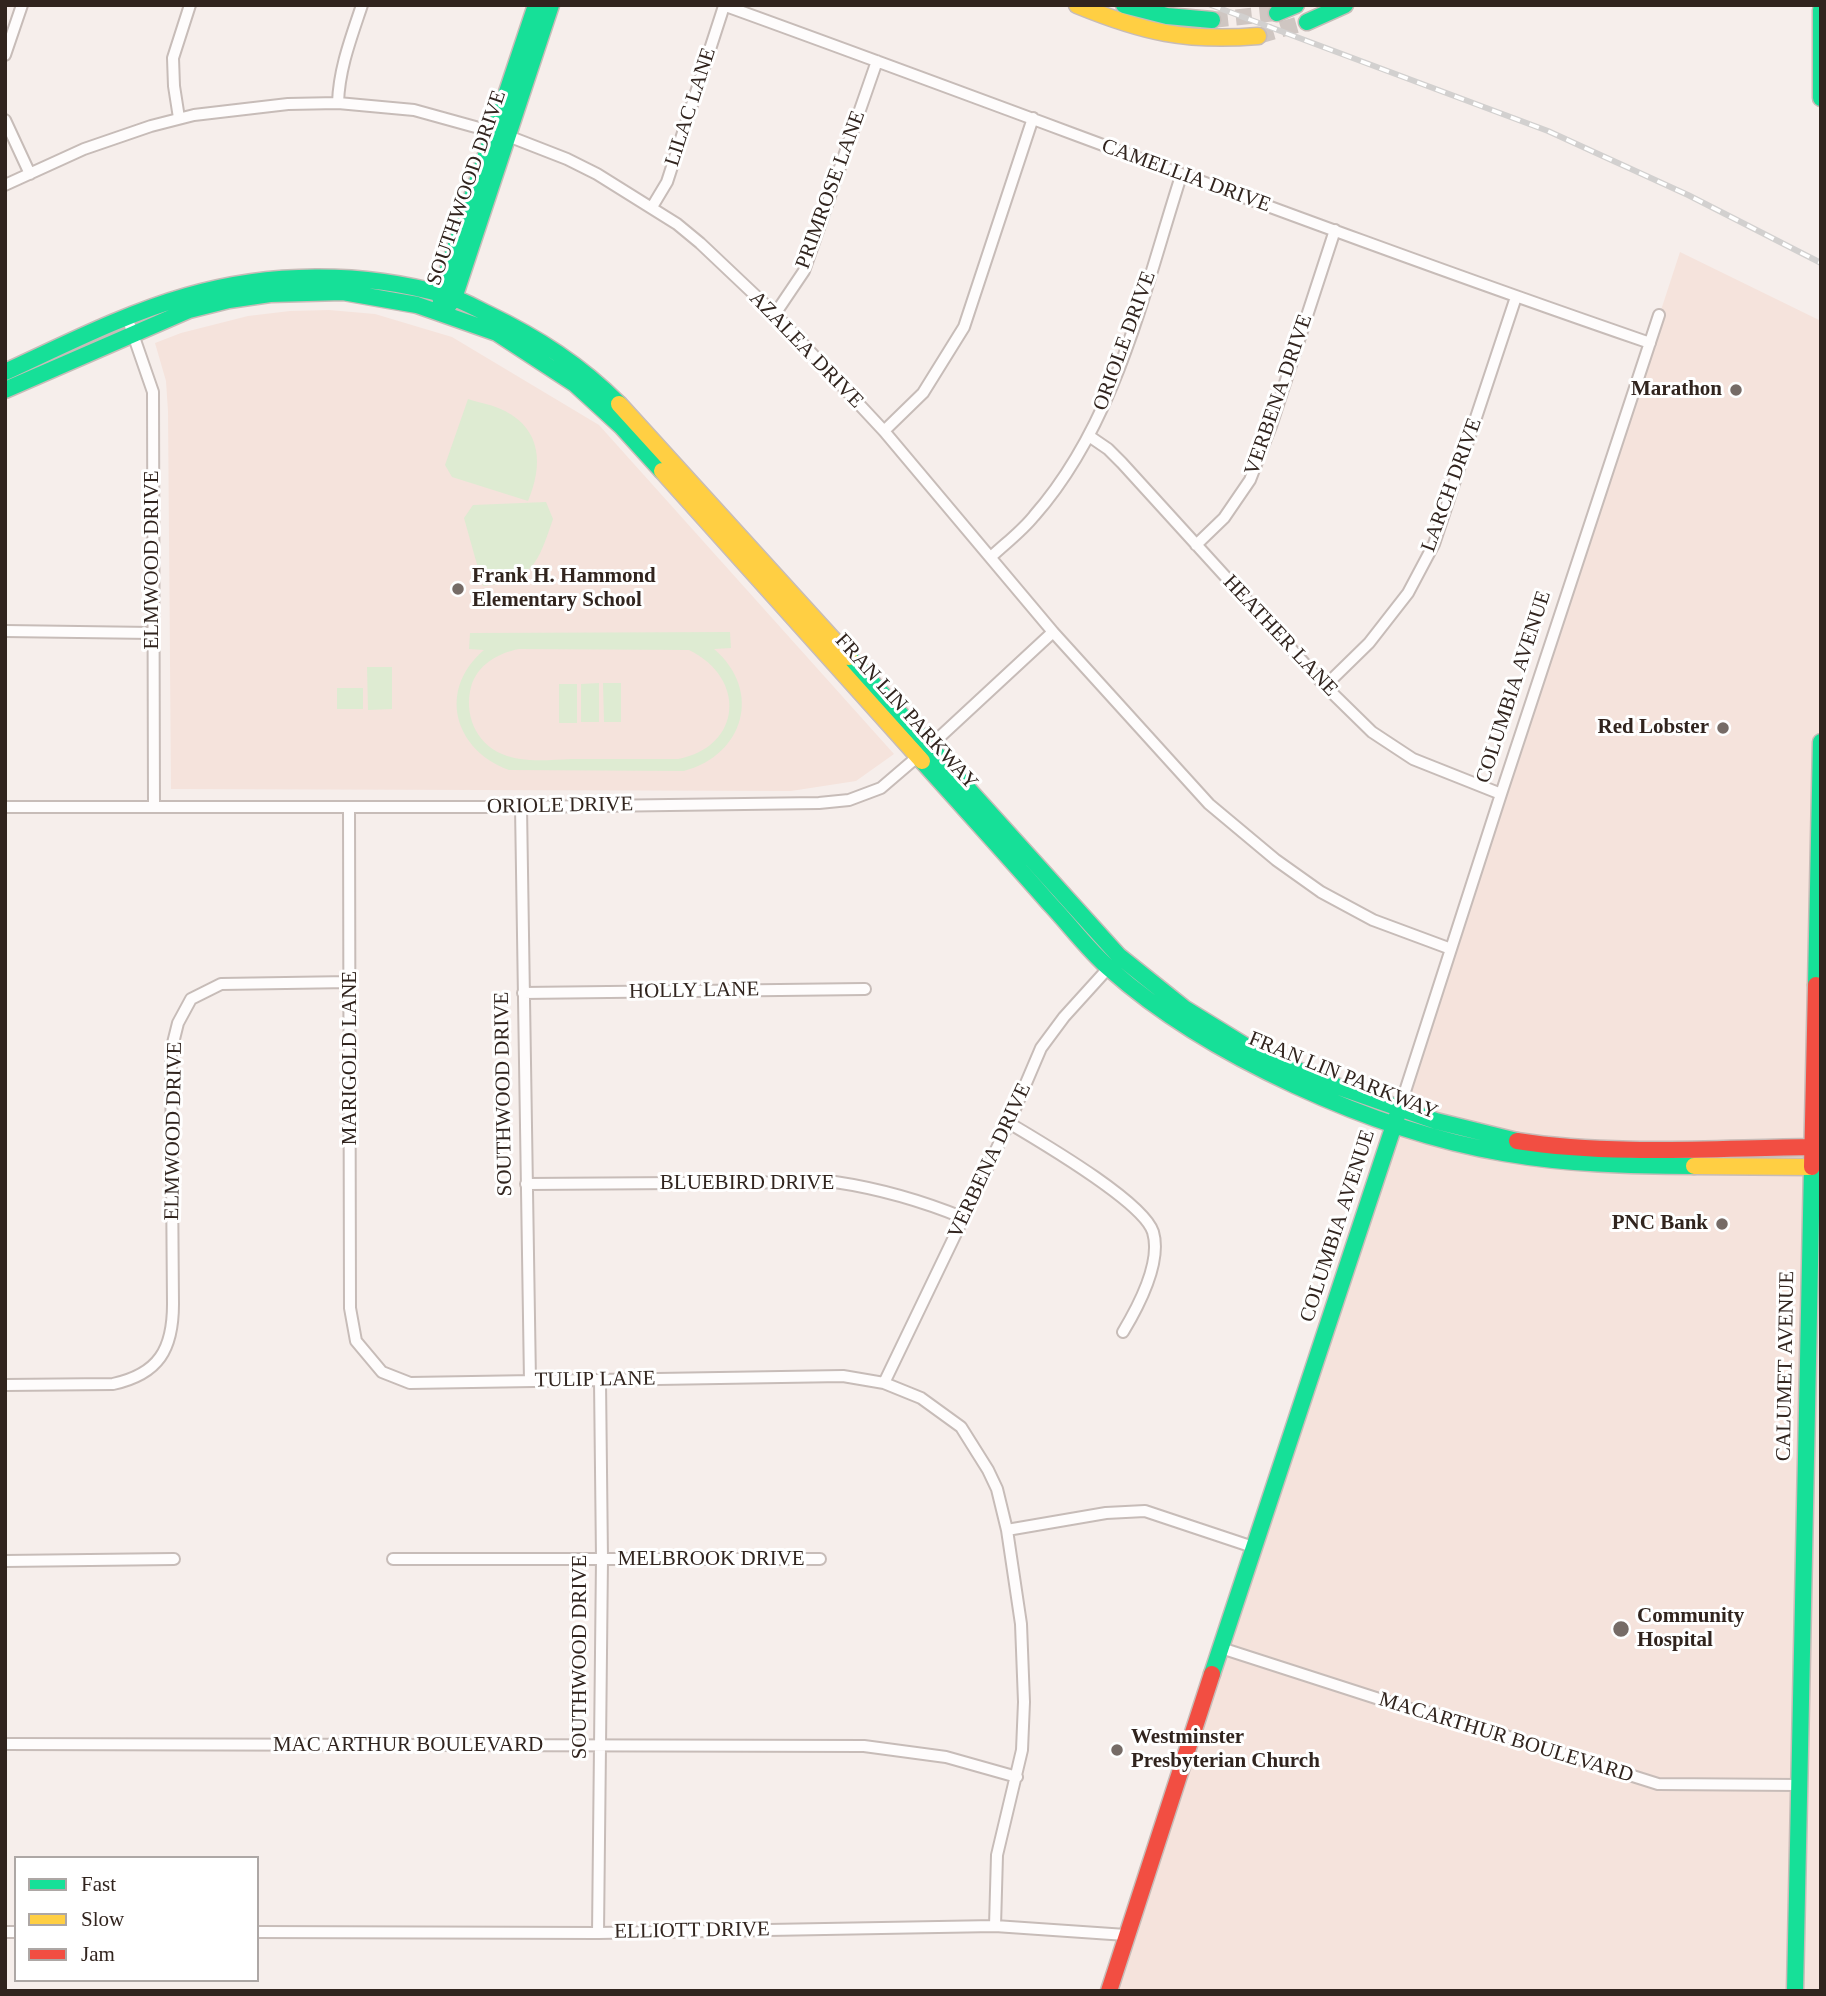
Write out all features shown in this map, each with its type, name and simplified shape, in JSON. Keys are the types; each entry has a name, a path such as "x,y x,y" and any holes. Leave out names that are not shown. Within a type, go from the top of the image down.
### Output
{"street":[{"path":"5,55 22,5"},
{"path":"179,118 173,58 190,5"},
{"path":"338,103 338,82 362,5"},
{"name":"SOUTHWOOD DRIVE","path":"501,134 536,5"},
{"name":"SOUTHWOOD DRIVE","path":"442,313 501,134 551,5"},
{"name":"CAMELLIA DRIVE","path":"724,5 1033,118 1181,176 1650,343"},
{"name":"LILAC LANE","path":"652,207 667,181 724,5"},
{"path":"1077,5 1153,34 1219,40 1258,36"},
{"path":"1124,5 1158,15 1212,20"},
{"path":"1278,13 1296,5"},
{"path":"1307,22 1345,5"},
{"path":"1821,9 1821,98"},
{"name":"PRIMROSE LANE","path":"775,314 804,271 877,61"},
{"name":"AZALEA DRIVE","path":"5,185 120,135 179,118 242,108 338,103 414,110 501,134 567,159 652,207 700,243 775,314 884,431 992,556 1053,632 1209,804 1276,860 1321,892 1373,920 1451,949"},
{"path":"884,431 923,393 964,327 1033,118"},
{"path":"5,120 30,174"},
{"name":"ORIOLE DRIVE","path":"992,556 1034,518 1058,486 1089,436 1119,369 1181,176"},
{"name":"VERBENA DRIVE","path":"1196,545 1224,518 1250,480 1271,426 1335,230"},
{"name":"FRAN LIN PARKWAY","path":"5,372 127,317 205,291 275,279 312,277 366,280 447,295 533,336 583,370 633,418 1108,968 1157,1007 1218,1046 1302,1087 1397,1117 1538,1144 1615,1148 1812,1147"},
{"name":"FRAN LIN PARKWAY","path":"5,390 133,333 208,305 248,297 293,292 364,295 418,305 497,334 575,384 622,427 924,752 1119,956 1168,996 1225,1034 1308,1077 1458,1144 1535,1158 1614,1164 1811,1167"},
{"name":"LARCH DRIVE","path":"1325,686 1369,643 1408,593 1434,544 1516,297"},
{"name":"COLUMBIA AVENUE","path":"1109,1991 1659,315"},
{"name":"ELMWOOD DRIVE","path":"127,317 153,392 154,807"},
{"name":"HEATHER LANE","path":"1089,436 1115,455 1325,686 1371,732 1413,759 1501,794"},
{"path":"5,631 152,633"},
{"name":"ORIOLE DRIVE","path":"5,807 522,807 818,803 849,800 881,788 924,752 1053,632"},
{"name":"CALUMET AVENUE","path":"1795,1991 1821,742"},
{"name":"MARIGOLD LANE","path":"349,807 350,1308"},
{"name":"SOUTHWOOD DRIVE","path":"522,807 530,1381"},
{"name":"VERBENA DRIVE","path":"884,1383 1009,1123 1041,1048 1064,1017 1119,956"},
{"name":"ELMWOOD DRIVE","path":"5,1385 113,1384 140,1376 155,1365 170,1339 173,1323 172,1051 178,1023 191,999 221,984 350,982"},
{"name":"HOLLY LANE","path":"523,993 864,989"},
{"path":"1009,1123 1067,1158 1144,1214 1153,1232 1154,1254 1137,1308 1123,1332"},
{"name":"BLUEBIRD DRIVE","path":"526,1184 835,1182 875,1188 916,1199 964,1218"},
{"name":"TULIP LANE","path":"350,1308 356,1341 382,1372 410,1383 844,1376 884,1383 921,1398 961,1427 997,1489 1007,1530 1021,1624 1024,1669 1022,1750 997,1855 995,1926"},
{"name":"SOUTHWOOD DRIVE","path":"598,1933 602,1559 600,1381"},
{"path":"1007,1530 1106,1513 1145,1511 1253,1547"},
{"path":"5,1561 174,1559"},
{"name":"MELBROOK DRIVE","path":"393,1559 820,1559"},
{"name":"MACARTHUR BOULEVARD","path":"1221,1648 1658,1784 1798,1785"},
{"name":"MAC ARTHUR BOULEVARD","path":"5,1744 864,1746 946,1757 1017,1777"},
{"name":"ELLIOTT DRIVE","path":"259,1932 598,1933 995,1926 1126,1935"}],"shaded area":[{"path":"1680,252 1821,321 1821,1991 1111,1991"},
{"name":"Frank H. Hammond Elementary School","path":"329,310 375,314 452,337 599,425 894,754 856,781 791,791 171,789 168,411 166,381 155,343 181,333 248,316"}],"green space":[{"path":"468,399 505,411 526,428 536,450 537,462 528,501 452,477 445,465"},
{"path":"546,502 553,519 543,547 531,567 513,580 483,586 464,518 473,505"},
{"path":"730,632 731,648 714,649 729,666 738,684 742,702 740,720 733,736 721,751 705,763 684,771 509,770 490,761 475,748 458,718 460,683 469,666 484,650 469,649 470,633","holes":["689,650 708,662 721,677 728,694 729,710 725,727 715,741 699,752 678,759 518,759 502,754 485,743 478,735 471,717 469,697 478,672 489,661 511,651"]},
{"path":"367,667 392,667 392,709 368,710"},
{"path":"599,683 599,722 581,722 581,684"},
{"path":"603,683 621,683 621,722 604,722"},
{"path":"559,684 577,684 577,723 559,723"},
{"path":"337,688 363,688 363,709 337,709"}],"tunnel":[{"path":"1212,20 1277,13"},
{"path":"1258,36 1307,22"}],"railway":[{"path":"1211,5 1548,131 1688,195 1821,263"}],"traffic: fast":[{"path":"441,302 440,293 536,5"},
{"path":"448,306 454,298 551,5"},
{"path":"1124,5 1167,16 1212,20"},
{"path":"1277,13 1296,5"},
{"path":"1307,22 1345,5"},
{"path":"1821,10 1821,98"},
{"path":"5,372 117,321 187,296 250,282 349,278 413,287 467,303 558,353 619,404"},
{"path":"5,390 189,310 270,294 343,292 417,305 497,333 575,384 622,427 662,471"},
{"path":"849,657 1119,956 1184,1008 1249,1048 1322,1081 1436,1121 1517,1141"},
{"path":"1816,985 1821,742"},
{"path":"922,761 1102,962 1150,1001 1244,1060 1348,1108 1454,1142 1551,1160 1694,1166"},
{"path":"1212,1674 1397,1116"},
{"path":"1795,1991 1812,1167"}],"traffic: slow":[{"path":"1077,5 1123,22 1165,33 1209,37 1258,36"},
{"path":"619,404 849,657"},
{"path":"662,471 922,761"},
{"path":"1694,1166 1811,1167"}],"traffic: jam":[{"path":"1812,1167 1816,985"},
{"path":"1517,1141 1627,1150 1812,1147"},
{"path":"1109,1991 1212,1674"}],"place":[{"name":"Marathon","path":"1736,390"},
{"name":"Frank H. Hammond Elementary School","path":"458,589"},
{"name":"Red Lobster","path":"1723,728"},
{"name":"PNC Bank","path":"1722,1224"},
{"name":"Community Hospital","path":"1621,1629"},
{"name":"Westminster Presbyterian Church","path":"1117,1750"}]}
